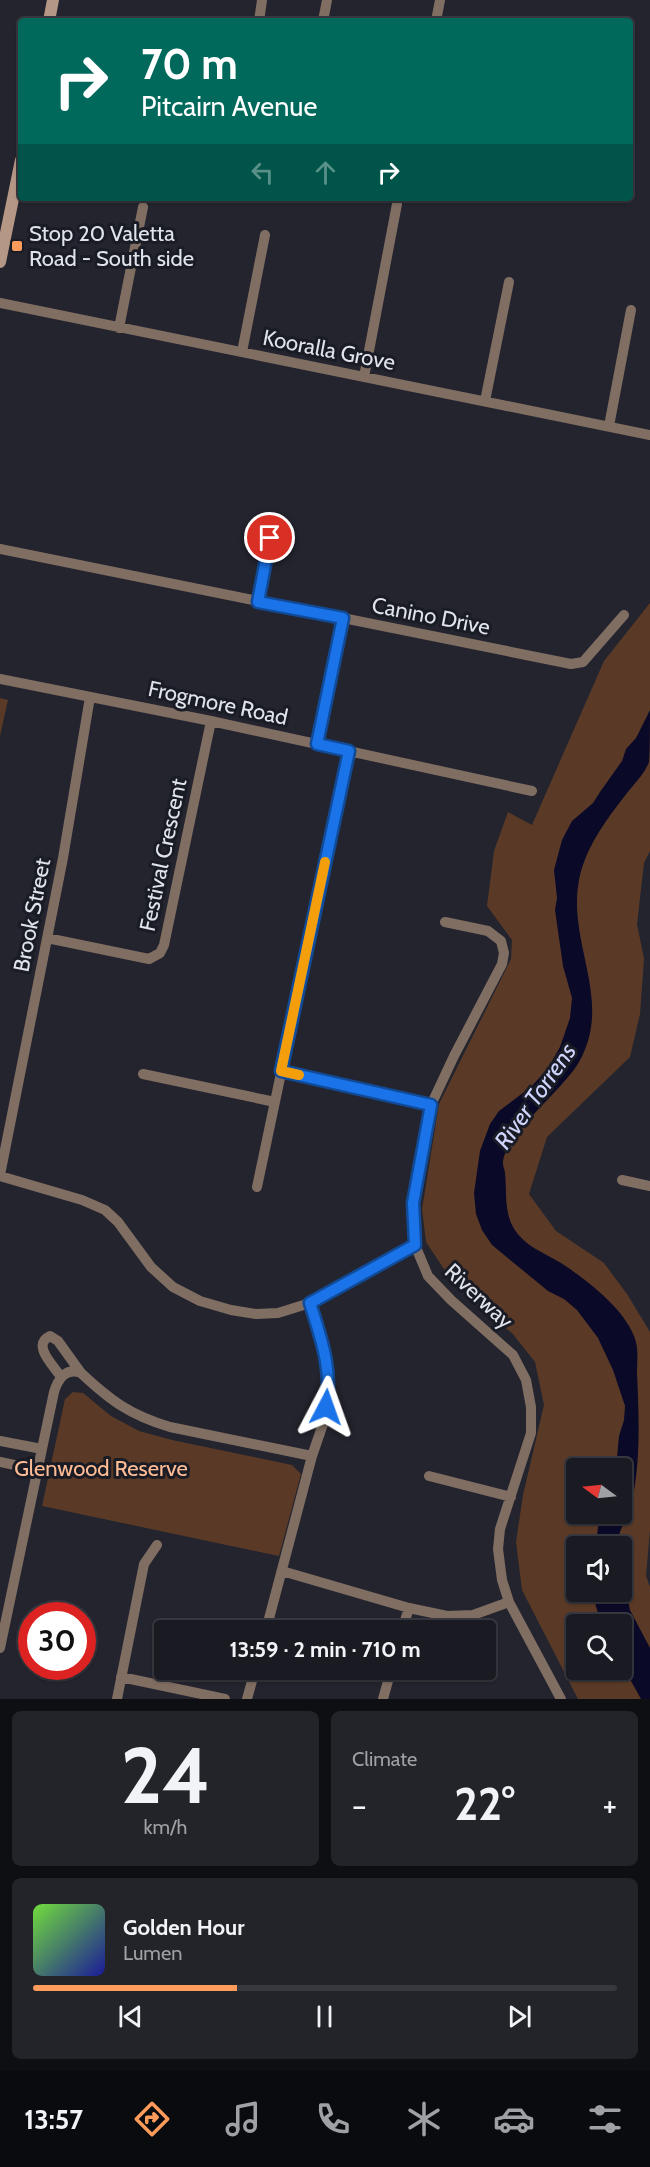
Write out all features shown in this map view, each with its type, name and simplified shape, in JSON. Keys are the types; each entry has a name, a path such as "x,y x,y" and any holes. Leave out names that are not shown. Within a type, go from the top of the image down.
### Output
{"street":[{"path":"50,18 53,0"},
{"path":"260,18 261,0"},
{"path":"324,18 327,0"},
{"path":"437,18 440,0"},
{"path":"0,262 18,175"},
{"path":"364,377 397,204"},
{"path":"119,328 143,207"},
{"path":"242,352 265,235"},
{"path":"485,401 509,282"},
{"name":"Kooralla Grove","path":"0,303 650,435"},
{"path":"609,426 631,310"},
{"path":"258,602 270,538"},
{"name":"Canino Drive","path":"0,549 571,664 583,662 624,615"},
{"path":"317,744 343,618"},
{"name":"Frogmore Road","path":"0,679 532,791"},
{"name":"Brook Street","path":"0,1175 63,858 90,697"},
{"name":"Festival Crescent","path":"47,938 149,959 160,954 164,945 211,722"},
{"path":"257,1187 349,751"},
{"name":"Riverway","path":"445,922 488,931 501,941 504,953 502,964 431,1105 413,1203 415,1245 428,1276 513,1356 526,1380 531,1407 531,1433 500,1529 498,1549 502,1580 509,1602 561,1699"},
{"path":"281,1071 431,1105"},
{"path":"143,1074 275,1102"},
{"path":"0,1175 82,1200 105,1210 118,1222 151,1267 173,1287 200,1301 231,1310 256,1314 278,1313 310,1303 415,1245"},
{"path":"622,1180 650,1186"},
{"path":"269,1620 312,1456 323,1424 329,1391 327,1357 310,1303"},
{"path":"61,1377 41,1344 50,1336 58,1341 81,1373 122,1408 149,1421 312,1456"},
{"path":"0,1648 4,1601 38,1470 54,1392 61,1377 68,1372 81,1373"},
{"path":"0,1441 42,1449"},
{"path":"0,1462 38,1470"},
{"path":"429,1476 511,1497"},
{"path":"117,1699 144,1564 157,1545"},
{"path":"282,1571 409,1608 447,1616 473,1615 509,1602"},
{"path":"405,1620 409,1608"},
{"path":"122,1677 225,1699"},
{"path":"246,1699 252,1680"},
{"path":"383,1699 388,1680"}],"green space":[{"path":"650,603 650,851 644,863 637,924 644,959 640,1014 630,1057 547,1137 529,1194 556,1231 604,1263 627,1294 650,1332 650,1530 646,1576 650,1587 650,1699 578,1699 568,1680 632,1680 632,1614 566,1614 566,1676 522,1590 516,1542 523,1495 544,1405 535,1362 512,1333 478,1306 446,1272 426,1242 422,1209 439,1104 511,959 512,940 487,906 494,851 508,812 532,825 604,661"},
{"path":"0,698 8,700 0,736"},
{"name":"Glenwood Reserve","path":"73,1392 83,1393 111,1416 139,1431 292,1465 301,1474 279,1556 42,1506 65,1399"}],"water":[{"name":"River Torrens","path":"650,710 647,767 603,826 586,857 579,880 577,904 579,927 591,994 592,1016 589,1039 579,1062 571,1073 512,1140 505,1153 503,1164 508,1212 517,1233 535,1249 573,1271 604,1296 622,1315 636,1341 638,1440 632,1500 632,1458 617,1458 625,1406 613,1370 598,1338 577,1310 564,1299 548,1291 492,1245 482,1230 476,1214 474,1193 480,1151 490,1124 499,1111 532,1086 548,1068 560,1047 570,1018 572,998 563,966 555,910 557,898 554,870 562,840 572,821 593,803 622,761 626,749 636,738"},
{"name":"River Torrens","path":"599,1524 623,1524 618,1536 597,1536"},
{"path":"595,1602 628,1602 630,1610 650,1648 650,1699 641,1699 630,1680 632,1614 598,1614"}],"slow traffic":[{"path":"299,1075 281,1071 325,862"}],"place":[{"name":"Stop 20 Valetta Road - South side","path":"17,246"}],"route":[{"path":"270,538 258,602 343,618 317,744 349,751 281,1071 431,1105 413,1203 412,1224 415,1245 310,1303 327,1357 329,1391 326,1407"}]}
